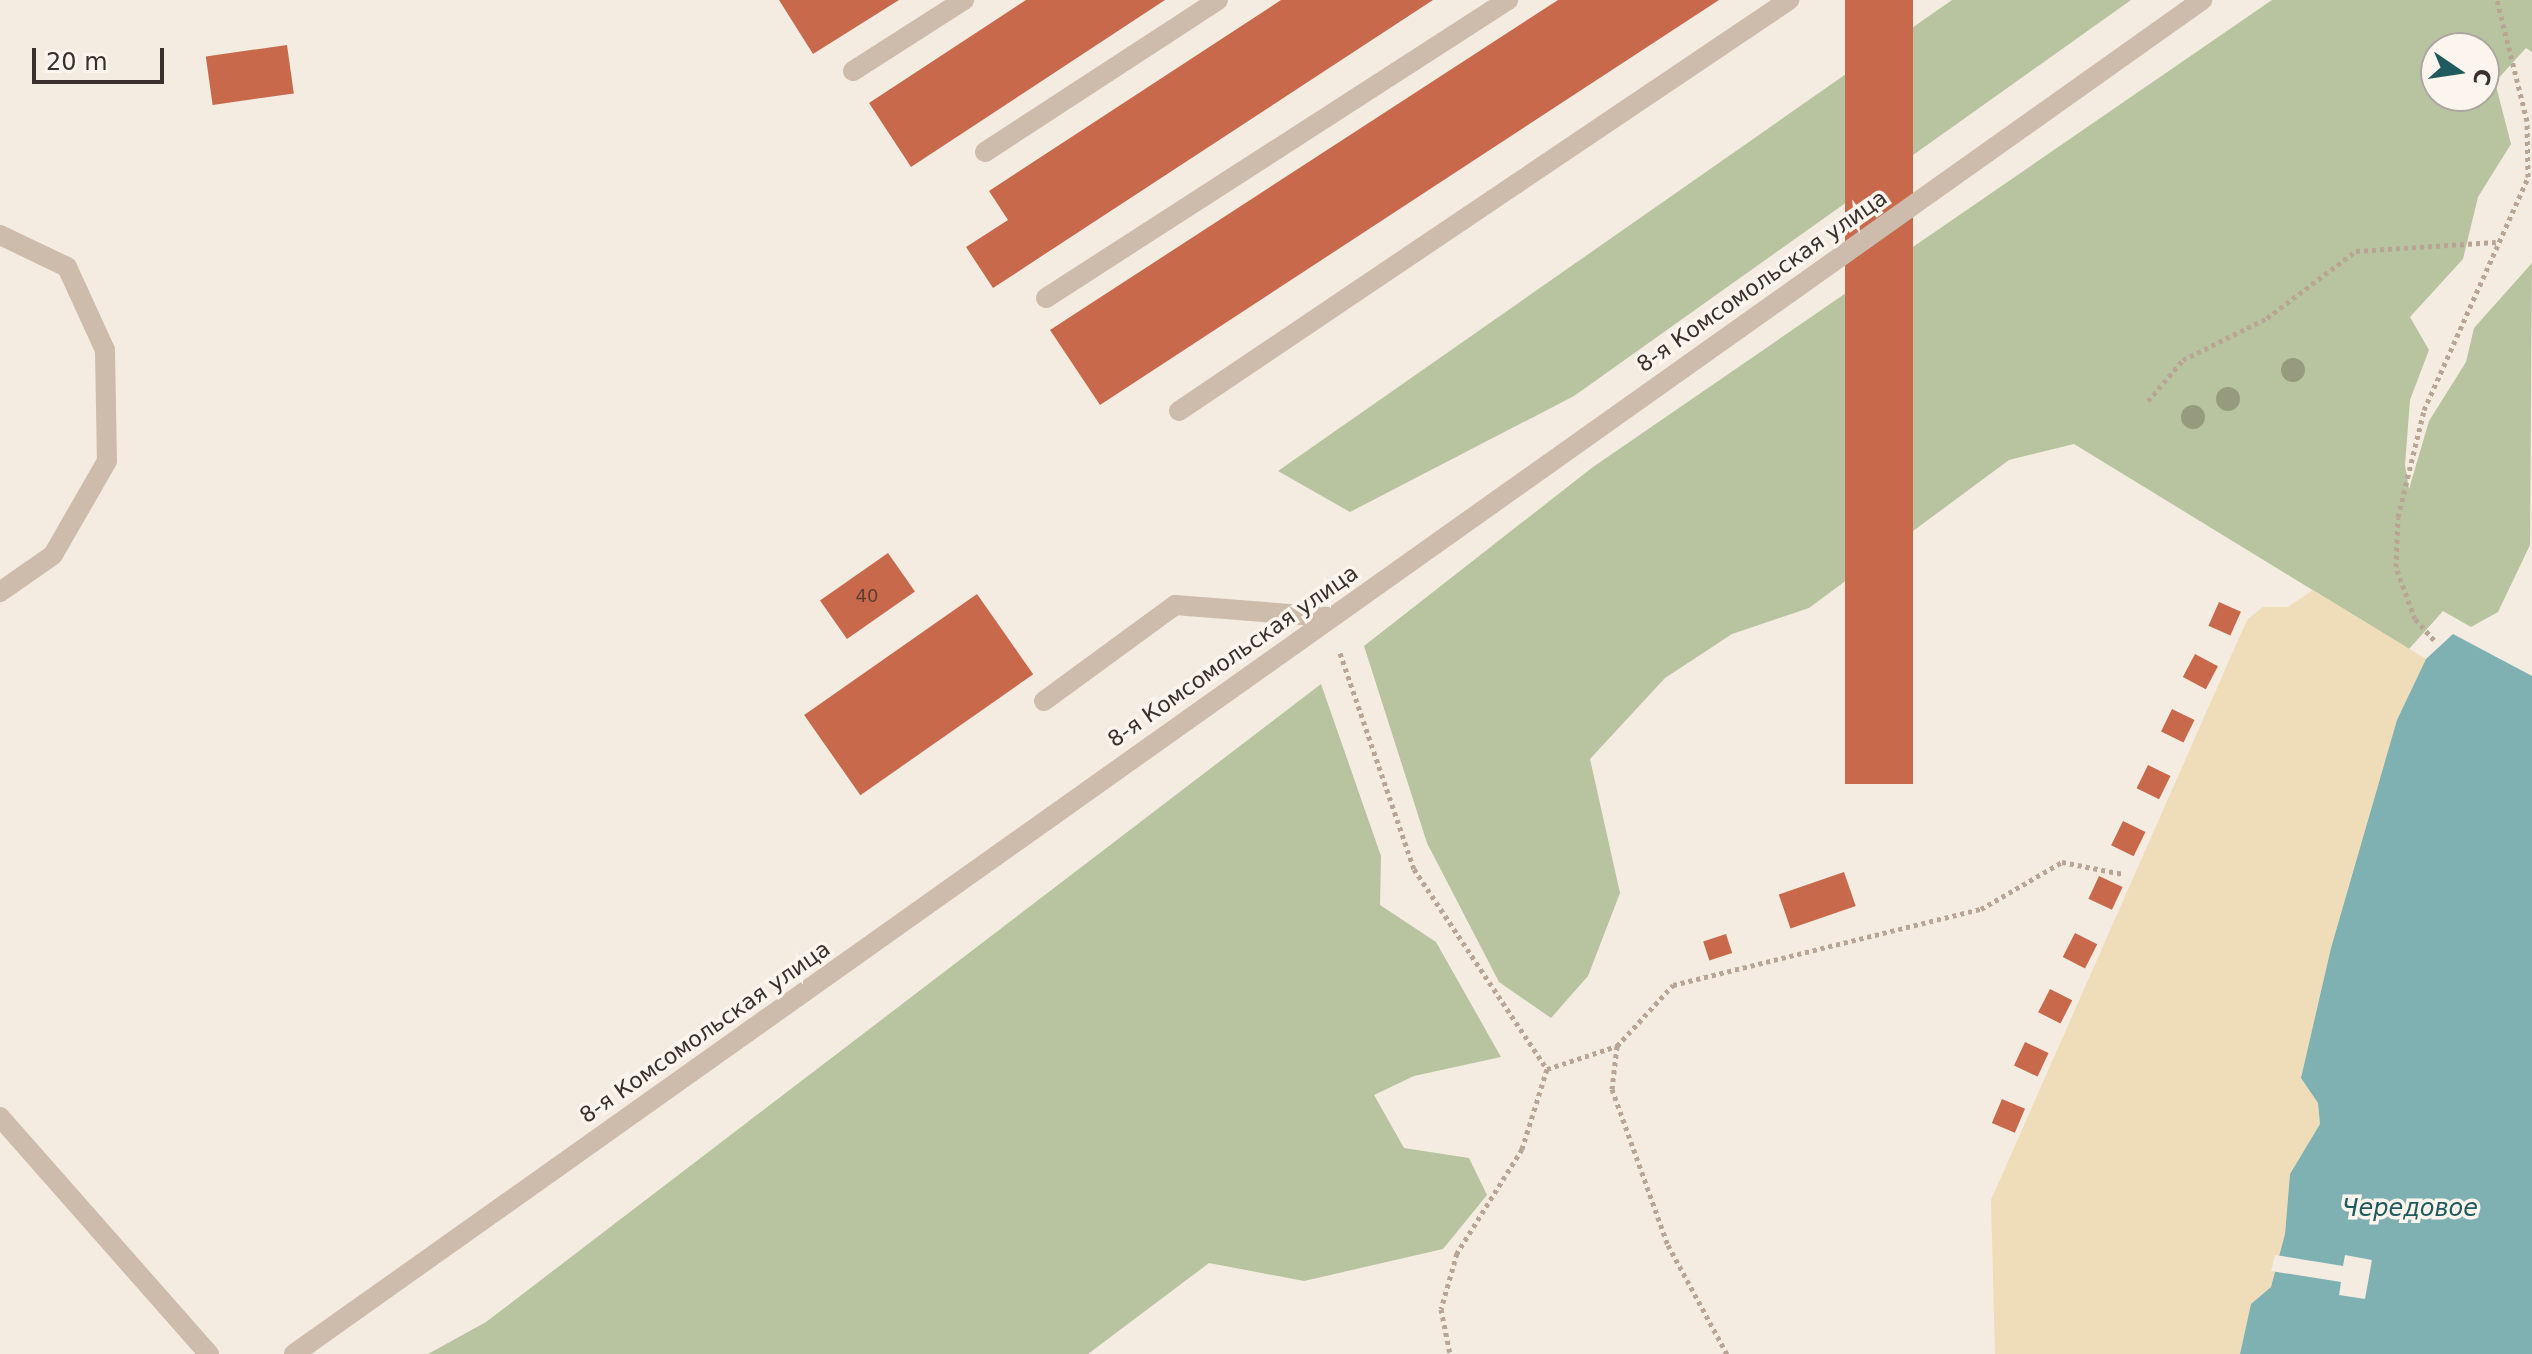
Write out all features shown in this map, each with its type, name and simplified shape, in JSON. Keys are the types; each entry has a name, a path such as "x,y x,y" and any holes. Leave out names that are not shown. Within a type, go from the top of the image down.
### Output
{"street":[{"path":"853,71 964,0"},
{"path":"985,152 1218,0"},
{"path":"1046,298 1508,0"},
{"path":"1179,411 1789,0"},
{"name":"8-я Комсомольская улица","path":"294,1354 1328,617 2202,0"},
{"path":"0,235 67,267 105,350 107,461 53,555 0,592"},
{"path":"1044,701 1175,605 1328,617"},
{"path":"0,1117 209,1354"}],"path":[{"path":"2434,640 2415,619 2396,567 2398,517 2424,410 2528,177 2530,121 2497,0"},
{"path":"2148,401 2183,360 2267,318 2356,251 2497,242"},
{"path":"1328,617 1414,869 1547,1069"},
{"path":"1547,1069 1617,1046 1673,985 1981,909 2062,862 2123,874"},
{"path":"1617,1046 1612,1089 1668,1245 1727,1354"},
{"path":"1450,1354 1441,1309 1457,1253 1522,1149 1547,1069"}],"green space":[{"path":"1952,0 2131,0 1574,396 1350,512 1278,471"},
{"path":"2272,0 2532,0 2532,52 2526,48 2500,77 2500,32 2420,32 2420,112 2500,112 2500,101 2511,144 2478,197 2463,259 2410,317 2429,350 2410,400 2405,465 2409,489 2429,421 2466,362 2474,328 2532,263 2530,545 2498,612 2471,627 2443,611 2409,649 2074,444 2009,460 1809,608 1732,634 1665,678 1590,759 1620,893 1588,976 1551,1018 1499,982 1427,843 1364,646 1593,467"},
{"path":"1321,684 1381,856 1380,905 1436,942 1501,1057 1414,1076 1374,1095 1404,1148 1469,1158 1487,1195 1443,1249 1304,1281 1209,1263 1088,1354 428,1354 486,1322"}],"sand":[{"path":"2313,590 2426,659 2397,720 2331,948 2301,1078 2318,1103 2320,1124 2290,1174 2285,1234 2271,1287 2251,1304 2240,1354 1995,1354 1991,1200 2247,620 2263,607 2288,607"}],"water":[{"name":"Чередовое","path":"2453,634 2532,676 2532,1354 2240,1354 2251,1304 2271,1287 2285,1234 2290,1174 2320,1124 2318,1103 2301,1078 2331,948 2397,720 2426,659"}],"pier":[{"path":"2275,1255 2343,1266 2345,1255 2372,1260 2365,1299 2339,1295 2341,1282 2271,1271"}],"building":[{"path":"779,0 899,0 813,54"},
{"path":"1026,0 1165,0 911,167 869,103"},
{"path":"1281,0 1433,0 993,288 966,247 1008,220 989,191"},
{"path":"1558,0 1719,0 1100,405 1050,330"},
{"path":"1845,0 1913,0 1913,784 1845,784"},
{"path":"287,45 294,94 213,105 206,56"},
{"path":"888,553 915,592 847,639 820,601"},
{"path":"977,594 1033,674 860,795 804,715"},
{"path":"2219,602 2241,612 2230,636 2208,626"},
{"path":"2195,654 2218,666 2206,689 2183,677"},
{"path":"2172,709 2194,720 2184,742 2161,731"},
{"path":"2148,765 2170,776 2159,799 2137,788"},
{"path":"2123,821 2145,832 2134,856 2111,845"},
{"path":"1844,872 1856,906 1790,929 1779,894"},
{"path":"2099,876 2123,887 2112,910 2088,899"},
{"path":"2075,933 2097,944 2085,968 2063,957"},
{"path":"1726,934 1732,953 1709,960 1703,941"},
{"path":"2050,989 2072,1000 2060,1024 2038,1012"},
{"path":"2025,1042 2049,1053 2038,1077 2014,1066"},
{"path":"2002,1099 2025,1109 2015,1133 1992,1123"}]}
